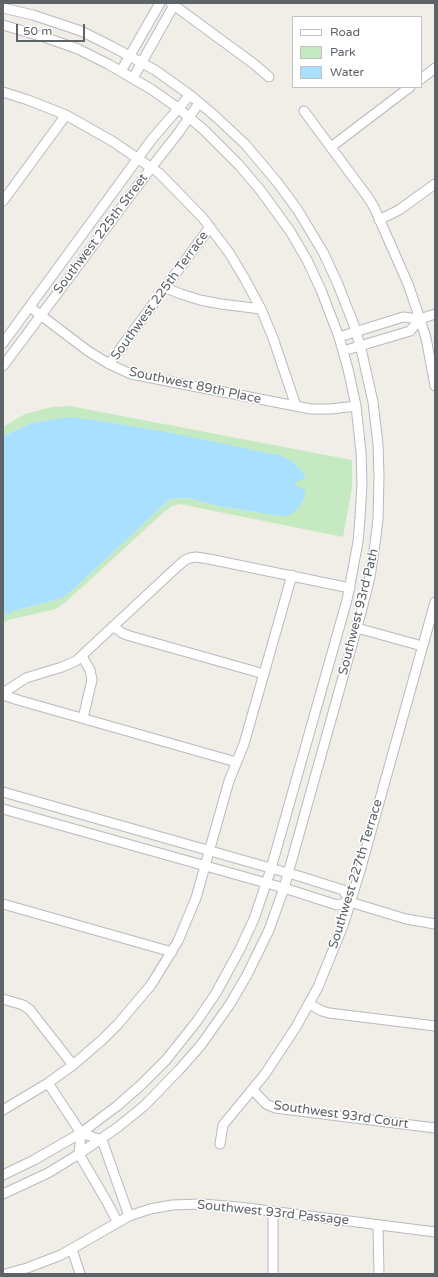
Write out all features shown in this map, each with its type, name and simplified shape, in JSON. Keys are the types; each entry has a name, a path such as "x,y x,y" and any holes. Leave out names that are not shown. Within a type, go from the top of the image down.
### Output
{"street":[{"path":"121,71 160,3"},
{"path":"133,78 172,4 269,77"},
{"name":"Southwest 93rd Path","path":"3,8 33,15 76,29 130,55 169,79 230,130 277,182 297,209 327,260 344,298 356,331 370,386 379,460 378,519 373,560 366,593 284,888 269,930 255,960 230,1004 211,1032 180,1070 156,1094 131,1117 102,1140 48,1173 3,1194"},
{"name":"Southwest 93rd Path","path":"3,26 47,38 78,49 121,71 151,89 178,108 212,137 261,190 281,217 298,245 328,306 344,351 356,406 361,452 361,501 358,542 350,588 271,868 254,919 240,949 216,993 197,1021 166,1060 142,1084 117,1106 81,1132 39,1158 3,1175"},
{"path":"422,78 435,68"},
{"path":"331,147 409,88"},
{"path":"3,92 66,115 93,130 138,158 158,173 188,203 210,227 237,265 261,309 271,333 296,406"},
{"name":"Southwest 225th Street","path":"3,343 152,139 190,95"},
{"name":"Southwest 225th Street","path":"3,366 190,118 199,103"},
{"path":"304,111 374,207 411,293 420,319 426,338 435,386"},
{"path":"3,201 66,115"},
{"path":"3,184 12,189"},
{"path":"380,220 399,210 435,184"},
{"name":"Southwest 225th Terrace","path":"109,364 210,227"},
{"path":"166,288 200,300 261,309"},
{"name":"Southwest 89th Place","path":"30,307 88,351 124,372 296,406 327,410 356,406"},
{"path":"339,337 403,317 420,319 435,314"},
{"path":"344,351 410,331 420,319"},
{"path":"3,694 26,678 68,665 82,656 178,566 190,558 196,557 209,559 350,588"},
{"path":"3,1110 48,1083 73,1065 102,1040 127,1014 151,985 172,952 193,907 225,793 244,744 292,575"},
{"name":"Southwest 227th Terrace","path":"220,1144 221,1128 253,1090 287,1042 309,1004 336,943 350,902 435,602"},
{"path":"113,626 122,633 130,636 264,674"},
{"path":"357,628 422,646"},
{"path":"82,656 90,670 92,680 83,718"},
{"path":"3,694 18,700 236,762"},
{"path":"3,792 288,872 343,890 350,902"},
{"path":"3,809 205,865 337,905 350,902 406,919 435,924"},
{"path":"3,904 172,952"},
{"path":"3,999 23,1005 30,1010 73,1065"},
{"path":"309,1004 329,1013 435,1026"},
{"path":"48,1083 81,1132 102,1140 129,1216"},
{"name":"Southwest 93rd Court","path":"253,1090 266,1104 275,1108 435,1128"},
{"path":"81,1132 79,1154 117,1222"},
{"name":"Southwest 93rd Passage","path":"5,1274 27,1268 72,1249 129,1216 163,1206 192,1204 217,1205 435,1232"},
{"path":"273,1211 273,1274"},
{"path":"378,1225 379,1274"},
{"path":"72,1249 80,1274"}],"green space":[{"path":"70,406 352,460 352,488 343,537 180,504 172,506 67,601 56,609 8,620 3,623 3,615 62,598 74,589 171,499 188,498 218,506 267,514 295,486 295,482 48,420 30,424 3,436 3,427 25,414 52,407"}],"water":[{"path":"70,417 172,433 282,456 292,461 301,470 306,478 296,482 295,486 305,489 304,499 293,513 284,516 218,506 188,498 171,499 74,589 62,598 3,615 3,436 30,424"}]}
